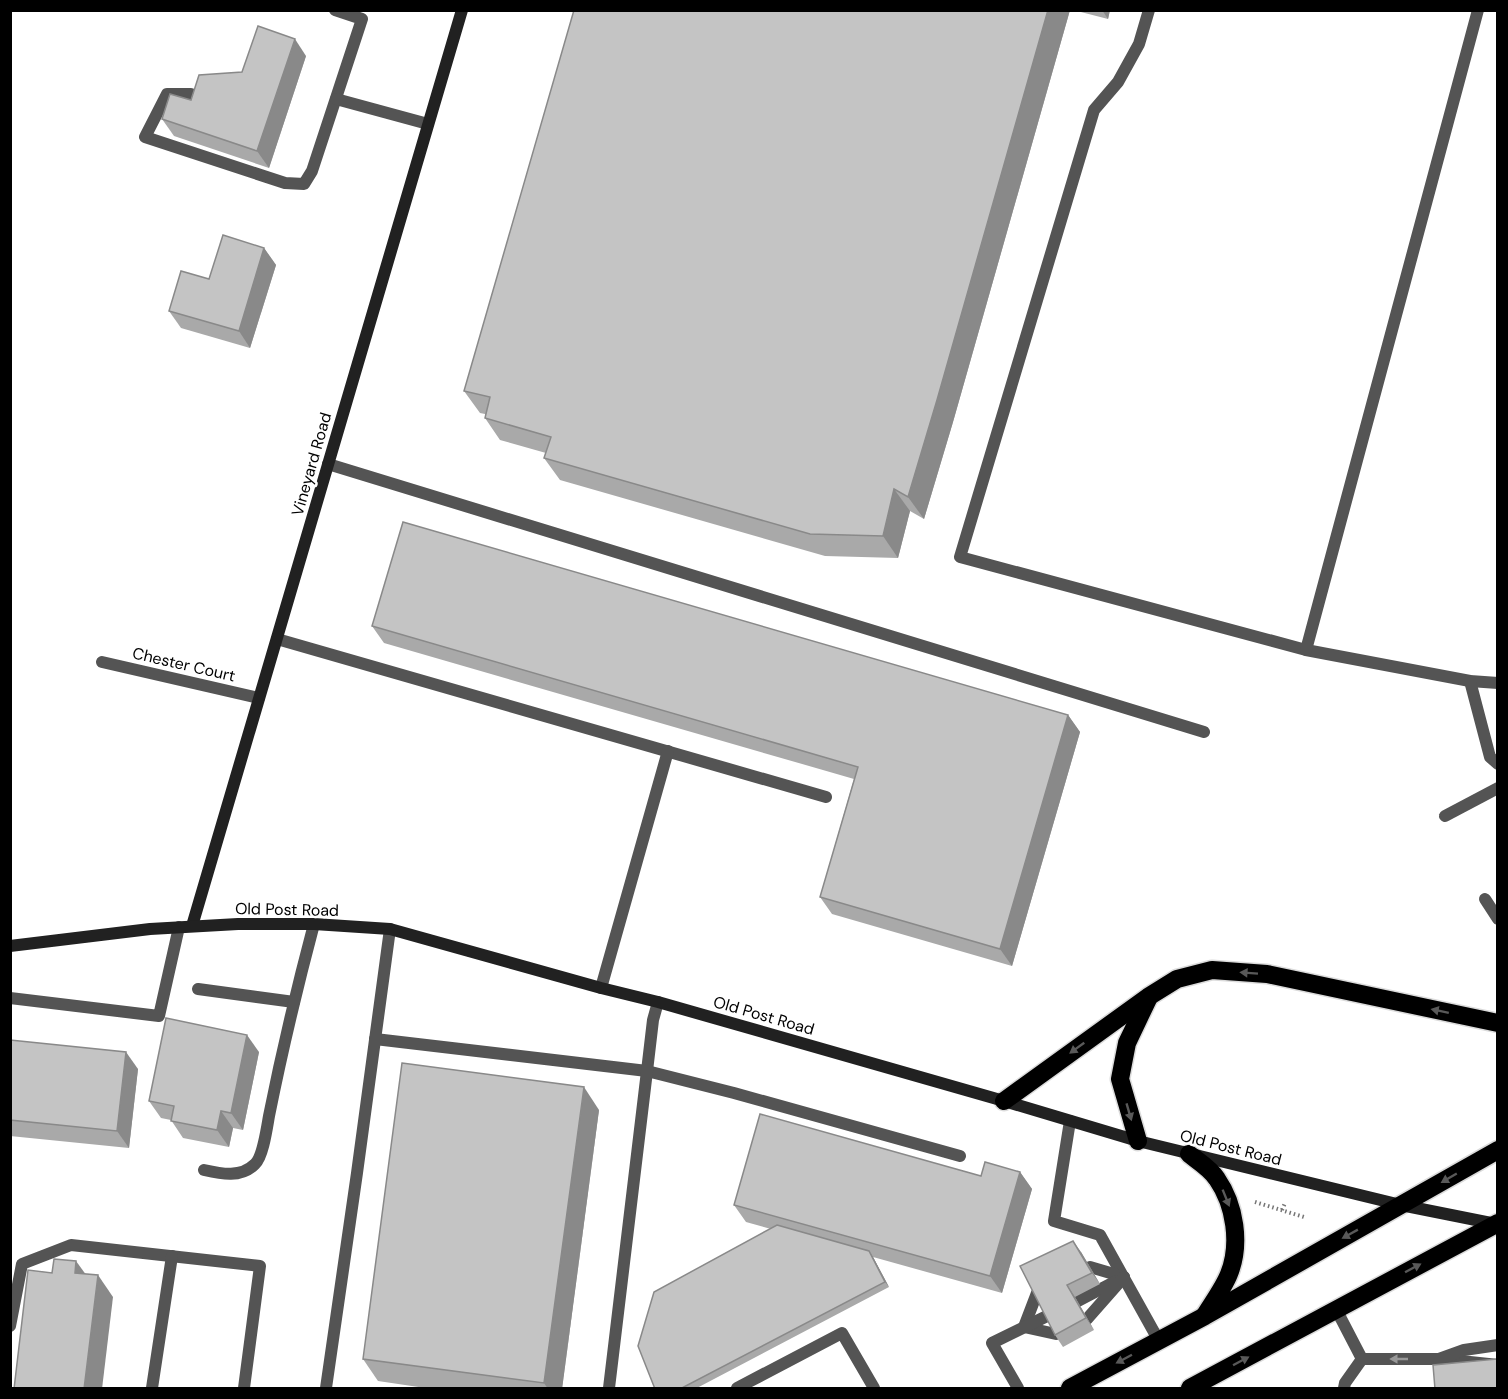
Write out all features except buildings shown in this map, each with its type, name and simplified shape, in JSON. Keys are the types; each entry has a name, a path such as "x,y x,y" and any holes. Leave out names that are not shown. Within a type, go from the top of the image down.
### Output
{"highway":[{"path":"1004,1101 1148,997 1177,979 1212,970 1267,974 1497,1023"},
{"path":"1138,1141 1120,1079 1127,1043 1148,997"},
{"path":"1071,1389 1205,1316 1497,1150"},
{"path":"1189,1154 1216,1177 1234,1219 1236,1243 1229,1274 1205,1316"},
{"path":"1199,1387 1336,1310 1497,1224"}],"street":[{"path":"191,94 166,94 145,137 285,183 304,184 312,171 362,19 335,10"},
{"name":"Vineyard Road","path":"192,926 462,10"},
{"path":"1149,10 1139,44 1129,63 1118,82 1094,110 960,557 1306,650 1470,681 1497,682"},
{"path":"1306,650 1478,10"},
{"path":"336,99 428,124"},
{"path":"328,464 1204,732"},
{"path":"277,639 826,796"},
{"name":"Chester Court","path":"102,662 259,698"},
{"path":"1470,681 1490,757 1497,764"},
{"path":"601,988 668,751"},
{"path":"1445,816 1497,788"},
{"path":"1485,899 1497,919"},
{"path":"204,1170 219,1173 243,1173 257,1162 265,1138 281,1053 314,924"},
{"name":"Old Post Road","path":"10,946 192,926 314,924 390,929 658,1002 1138,1141 1401,1206 1497,1224"},
{"path":"10,998 159,1016 179,927"},
{"path":"326,1389 390,929"},
{"path":"198,989 294,1002"},
{"path":"609,1389 646,1071 653,1020 658,1002"},
{"path":"375,1039 646,1071 960,1156"},
{"path":"1070,1121 1054,1221 1100,1235 1159,1341"},
{"path":"10,1326 22,1264 71,1245 260,1266 244,1389"},
{"path":"152,1389 172,1256"},
{"path":"1090,1267 1124,1277"},
{"path":"1077,1301 1124,1277"},
{"path":"1087,1318 1124,1277"},
{"path":"1024,1327 1037,1293"},
{"path":"1336,1310 1362,1359"},
{"path":"1018,1389 992,1343 1047,1316"},
{"path":"1024,1327 1056,1334"},
{"path":"737,1389 842,1333 874,1389"},
{"path":"1439,1359 1464,1350 1497,1345"},
{"path":"1362,1359 1439,1359 1497,1365"},
{"path":"1344,1389 1345,1383 1362,1359"}],"path":[{"path":"1252,1201 1304,1216"},
{"path":"1282,1210 1285,1203"}]}
